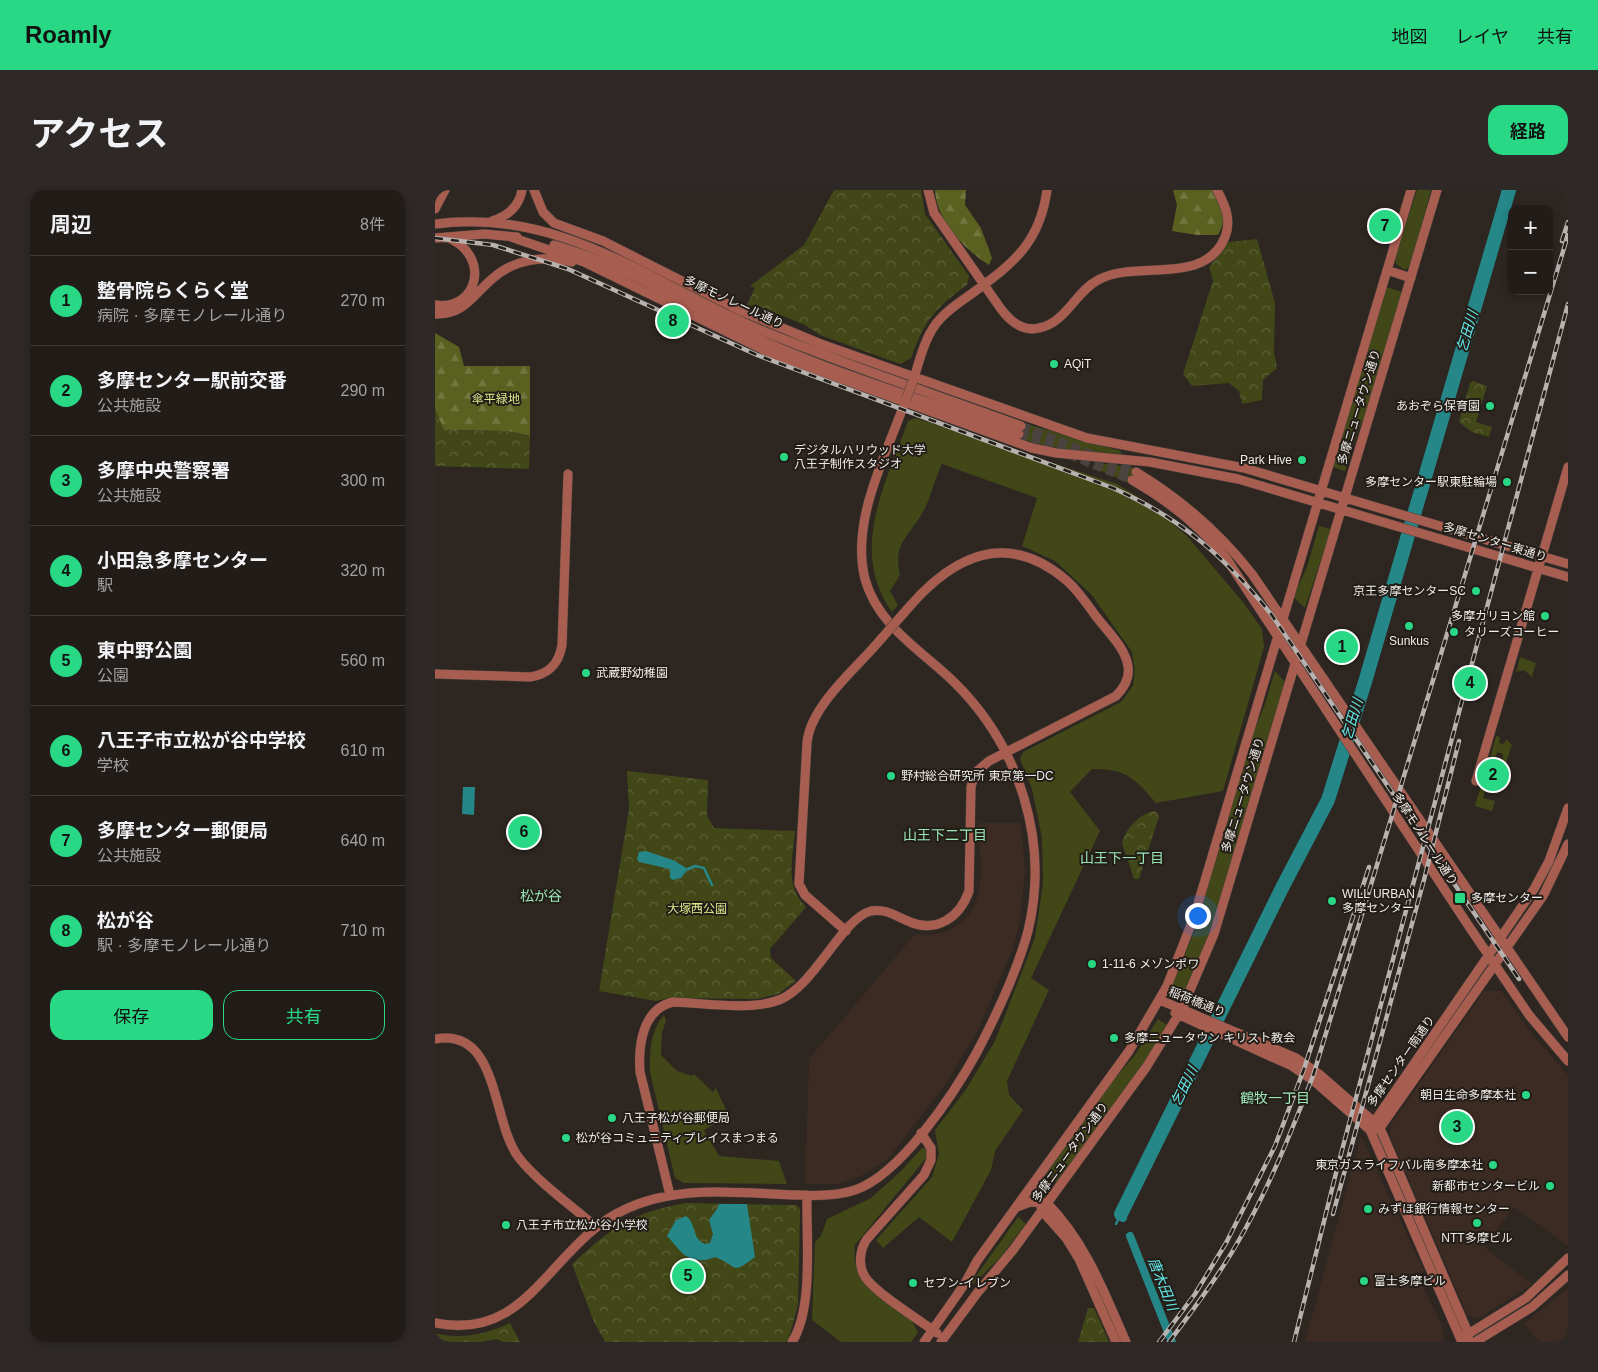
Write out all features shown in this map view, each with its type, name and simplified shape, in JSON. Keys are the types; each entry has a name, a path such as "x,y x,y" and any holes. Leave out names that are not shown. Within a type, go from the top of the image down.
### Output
{"main road":[{"path":"435,209 445,190"},
{"path":"484,222 509,213 517,205 522,190"},
{"path":"534,190 543,212 554,223 603,241 739,310 779,328 913,379 1087,438 1244,468 1345,498"},
{"path":"928,190 934,213 1007,317 1030,329 1049,326 1097,280 1124,272 1186,267 1206,261 1223,242 1228,231 1228,218 1224,203 1217,190"},
{"path":"435,1323 449,1326 473,1325 494,1319 516,1308 596,1227 613,1215 635,1205 670,1195 694,1193 807,1195 844,1193 875,1181 902,1158 921,1134 961,1080 984,1039 1017,964 1027,931 1035,882 1033,840 1027,808 1007,752 985,720 962,691 886,620 873,599 867,583 861,549 863,521 929,336 940,319 1011,264 1031,241 1040,222 1047,190"},
{"name":"多摩ニュータウン通り","path":"924,1342 965,1285 977,1261 1129,1051 1159,1000 1195,917 1411,190"},
{"name":"多摩ニュータウン通り","path":"943,1340 1147,1066 1180,1012 1214,934 1437,190"},
{"name":"多摩モノレール通り","path":"435,224 484,222 530,227 599,249 702,303 768,333 1020,430 773,345 713,318 595,258 551,244 511,236 485,234 435,238"},
{"path":"511,236 569,256 771,353 1032,448 1063,454 1142,461 1210,473 1341,510"},
{"path":"435,305 449,304 461,299 470,289 475,276 475,263 467,250 445,237"},
{"path":"599,249 635,257"},
{"path":"435,314 452,313 466,306 497,274 523,262 552,258 592,267"},
{"path":"1387,270 1411,278"},
{"path":"1476,781 1568,466"},
{"path":"435,674 530,677 539,676 555,665 563,645 568,474"},
{"path":"1295,665 1238,576 1214,544 1175,508 1134,476 1178,500 1221,538 1251,574 1301,644"},
{"name":"多摩センター東通り","path":"1345,498 1568,564"},
{"name":"多摩センター東通り","path":"1341,510 1568,577"},
{"path":"670,1195 640,1072 639,1061 648,1019 653,1011 663,1004 673,1002 755,1005 780,1000 802,984 846,931 868,912 890,912 909,922 924,926 939,924 959,911 966,899 970,882 972,780 980,767 1116,696 1126,683 1128,663 1121,649 1067,581 1042,563 1023,557 995,554 979,556 962,562 936,578 819,711 812,724 807,743 799,884 805,895 846,931"},
{"name":"多摩モノレール通り","path":"1301,644 1499,939 1568,1037"},
{"name":"多摩モノレール通り","path":"1295,665 1492,961 1540,1029 1568,1061"},
{"name":"多摩センター南通り","path":"1492,961 1499,939 1544,872 1568,808"},
{"name":"多摩センター南通り","path":"1374,1127 1492,961 1506,948 1548,887 1568,844"},
{"name":"稲荷橋通り","path":"1159,1000 1293,1066 1374,1127 1464,1340"},
{"path":"435,1039 457,1040 477,1051 487,1069 506,1135 519,1157 528,1168 596,1227"},
{"path":"921,1134 931,1148 929,1168 867,1239 862,1248 860,1262 868,1281 933,1330 943,1340"},
{"path":"1037,1178 1043,1205 1079,1259 1116,1342"},
{"path":"792,1342 799,1330 805,1306 807,1195"},
{"path":"1015,1209 1026,1203 1043,1205 1073,1232 1086,1253 1126,1342"},
{"path":"1464,1340 1526,1298 1568,1258"},
{"path":"1475,1342 1532,1307 1568,1274"}],"shaded area":[{"path":"979,823 1021,823 1025,871 1020,922 1013,948 977,1032 945,1085 887,1160 857,1178 838,1184 805,1184 809,1059 915,934 931,935 945,932 958,925 968,916 976,903 981,876"},
{"path":"1484,991 1501,991 1532,1034 1568,1075 1568,1246 1514,1207 1484,1247 1532,1284 1478,1319 1467,1315 1390,1136 1391,1124"},
{"path":"1361,1136 1424,1271 1417,1275 1442,1325 1444,1342 1305,1342"},
{"path":"1568,1288 1568,1342 1539,1342 1524,1324"}],"green space":[{"path":"834,190 921,190 925,214 969,276 967,285 947,300 926,324 911,358 900,364 820,335 805,325 760,307 747,305 755,288 750,286 804,245"},
{"path":"935,190 966,190 965,205 981,228 992,258 989,265 953,233 940,212"},
{"path":"1173,190 1214,190 1224,212 1223,222 1218,235 1197,235 1172,231 1177,205"},
{"path":"1417,190 1431,190 1411,265 1405,270 1396,264 1395,258"},
{"path":"1257,239 1275,303 1274,352 1277,368 1263,380 1262,400 1242,404 1239,391 1229,383 1192,386 1183,374 1213,281 1209,267 1229,242"},
{"path":"1386,287 1402,292 1367,411 1357,433 1345,471 1333,467"},
{"name":"傘平緑地","path":"435,333 459,347 464,366 530,366 530,436 507,431 443,430 435,409"},
{"path":"1473,381 1487,386 1476,422 1492,427 1489,437 1472,432 1459,422 1470,383"},
{"path":"435,409 444,430 507,431 530,436 529,469 435,466"},
{"path":"916,418 1117,484 1149,504 1186,535 1243,602 1262,629 1264,647 1223,791 1156,803 1142,787 1122,773 1104,769 1092,769 1070,792 1100,831 1031,978 1049,990 1007,1081 1009,1095 1023,1110 995,1151 991,1170 952,1242 919,1217 883,1248 876,1240 932,1177 939,1154 935,1130 965,1091 995,1041 1035,938 1043,883 1042,838 1032,789 1020,759 1023,752 1121,702 1133,686 1135,670 1132,652 1091,594 1055,561 1022,546 1037,498 942,464 925,508 901,546 898,563 900,575 890,591 898,605 892,612 879,589 873,565 872,541 875,517 890,469 908,421"},
{"path":"1024,423 1121,451 1121,454 1069,449 1031,442 1019,438"},
{"path":"1097,463 1138,468 1129,483 1097,469"},
{"path":"1319,526 1331,529 1305,608 1293,597 1307,567"},
{"path":"1520,657 1536,663 1532,677 1524,670 1516,672"},
{"path":"1275,671 1285,682 1210,933 1185,992 1171,986 1196,928 1251,738 1264,707"},
{"path":"1496,736 1500,737 1499,743 1504,744 1506,739 1512,745 1506,763 1502,761 1503,754 1497,752 1495,759 1490,758"},
{"path":"1487,766 1499,769 1497,774 1491,772 1489,779 1500,783 1497,794 1485,791 1483,798 1495,801 1492,811 1475,806"},
{"name":"大塚西公園","path":"627,771 708,780 707,816 714,828 795,831 791,871 792,881 799,899 806,907 770,949 771,958 796,981 778,994 757,999 669,998 656,1001 599,991 629,809"},
{"path":"1155,811 1159,816 1139,879 1134,879 1122,843 1134,822 1149,812"},
{"path":"664,1015 666,1021 662,1032 661,1055 677,1071 692,1076 694,1074 713,1092 716,1088 729,1116 704,1130 719,1156 779,1161 787,1184 684,1183 675,1178 650,1072 652,1042 656,1027"},
{"path":"1158,1019 1167,1025 1144,1062 1057,1183 1045,1174 1114,1079 1135,1055"},
{"path":"922,1148 926,1148 926,1158 855,1245 855,1264 860,1277 868,1287 901,1310 911,1320 918,1333 911,1342 841,1342 812,1320 815,1242 821,1236 827,1219 871,1198 900,1172"},
{"path":"686,1203 796,1205 800,1209 798,1305 789,1338 786,1342 605,1342 594,1322 572,1264 599,1240 623,1223 650,1212"},
{"path":"1018,1217 1026,1224 998,1260 973,1284 971,1283"},
{"path":"1088,1308 1094,1308 1109,1342 1078,1342"},
{"path":"510,1323 520,1342 503,1342 497,1339 481,1342 435,1342 435,1333 454,1336 473,1335"}],"water":[{"path":"463,787 475,787 474,815 462,814"},
{"path":"646,851 673,860 688,869 681,878 673,880 670,878 670,869 639,862 637,859 639,852"},
{"path":"719,1204 747,1204 755,1257 738,1268 715,1257 705,1260 691,1259 682,1253 667,1236 676,1220 686,1216 692,1223 698,1238 705,1244 710,1243 713,1234 709,1220"}],"waterway":[{"name":"乞田川","path":"1121,1214 1282,888 1328,800 1365,682 1509,190"},
{"path":"688,869 695,866 704,868 712,885"},
{"path":"1116,1224 1121,1214"},
{"name":"乞田川","path":"1121,1214 1123,1218"},
{"name":"唐木田川","path":"1130,1236 1172,1342"}],"tunnel":[{"path":"1021,426 1136,472"},
{"path":"1019,434 1132,480"}],"railway":[{"path":"1562,241 1568,222"},
{"path":"1169,1342 1220,1271 1247,1227 1296,1120 1313,1076 1568,235"},
{"path":"435,238 493,245 568,269 757,355 1113,488 1138,500 1181,526 1219,557 1254,593 1271,614 1519,979"},
{"path":"1294,1342 1337,1169 1568,304"},
{"path":"1333,1214 1425,876 1459,741"},
{"path":"1159,1342 1195,1294 1226,1243 1275,1146 1304,1069 1369,867"}],"place":[{"name":"多摩センター郵便局","path":"1385,226"},
{"name":"松が谷","path":"673,321"},
{"name":"AQiT","path":"1054,364"},
{"name":"あおぞら保育園","path":"1490,406"},
{"name":"デジタルハリウッド大学 八王子制作スタジオ","path":"784,457"},
{"name":"Park Hive","path":"1302,460"},
{"name":"多摩センター駅東駐輪場","path":"1507,482"},
{"name":"京王多摩センターSC","path":"1476,591"},
{"name":"多摩カリヨン館","path":"1545,616"},
{"name":"Sunkus","path":"1409,626"},
{"name":"タリーズコーヒー","path":"1454,632"},
{"name":"整骨院らくらく堂","path":"1342,647"},
{"name":"武蔵野幼稚園","path":"586,673"},
{"name":"小田急多摩センター","path":"1470,683"},
{"name":"多摩センター駅前交番","path":"1493,775"},
{"name":"野村総合研究所 東京第一DC","path":"891,776"},
{"name":"八王子市立松が谷中学校","path":"524,832"},
{"name":"多摩センター","path":"1460,898"},
{"name":"WILL URBAN 多摩センター","path":"1332,901"},
{"name":"1-11-6 メゾンポワ","path":"1092,964"},
{"name":"多摩ニュータウン キリスト教会","path":"1114,1038"},
{"name":"朝日生命多摩本社","path":"1526,1095"},
{"name":"八王子松が谷郵便局","path":"612,1118"},
{"name":"多摩中央警察署","path":"1457,1127"},
{"name":"松が谷コミュニティプレイスまつまる","path":"566,1138"},
{"name":"東京ガスライフバル南多摩本社","path":"1493,1165"},
{"name":"新都市センタービル","path":"1550,1186"},
{"name":"みずほ銀行情報センター","path":"1368,1209"},
{"name":"NTT多摩ビル","path":"1477,1223"},
{"name":"八王子市立松が谷小学校","path":"506,1225"},
{"name":"東中野公園","path":"688,1276"},
{"name":"富士多摩ビル","path":"1364,1281"},
{"name":"セブン-イレブン","path":"913,1283"}],"district":[{"name":"山王下二丁目","path":"945,835"},
{"name":"山王下一丁目","path":"1122,858"},
{"name":"松が谷","path":"541,896"},
{"name":"鶴牧一丁目","path":"1275,1098"}]}
